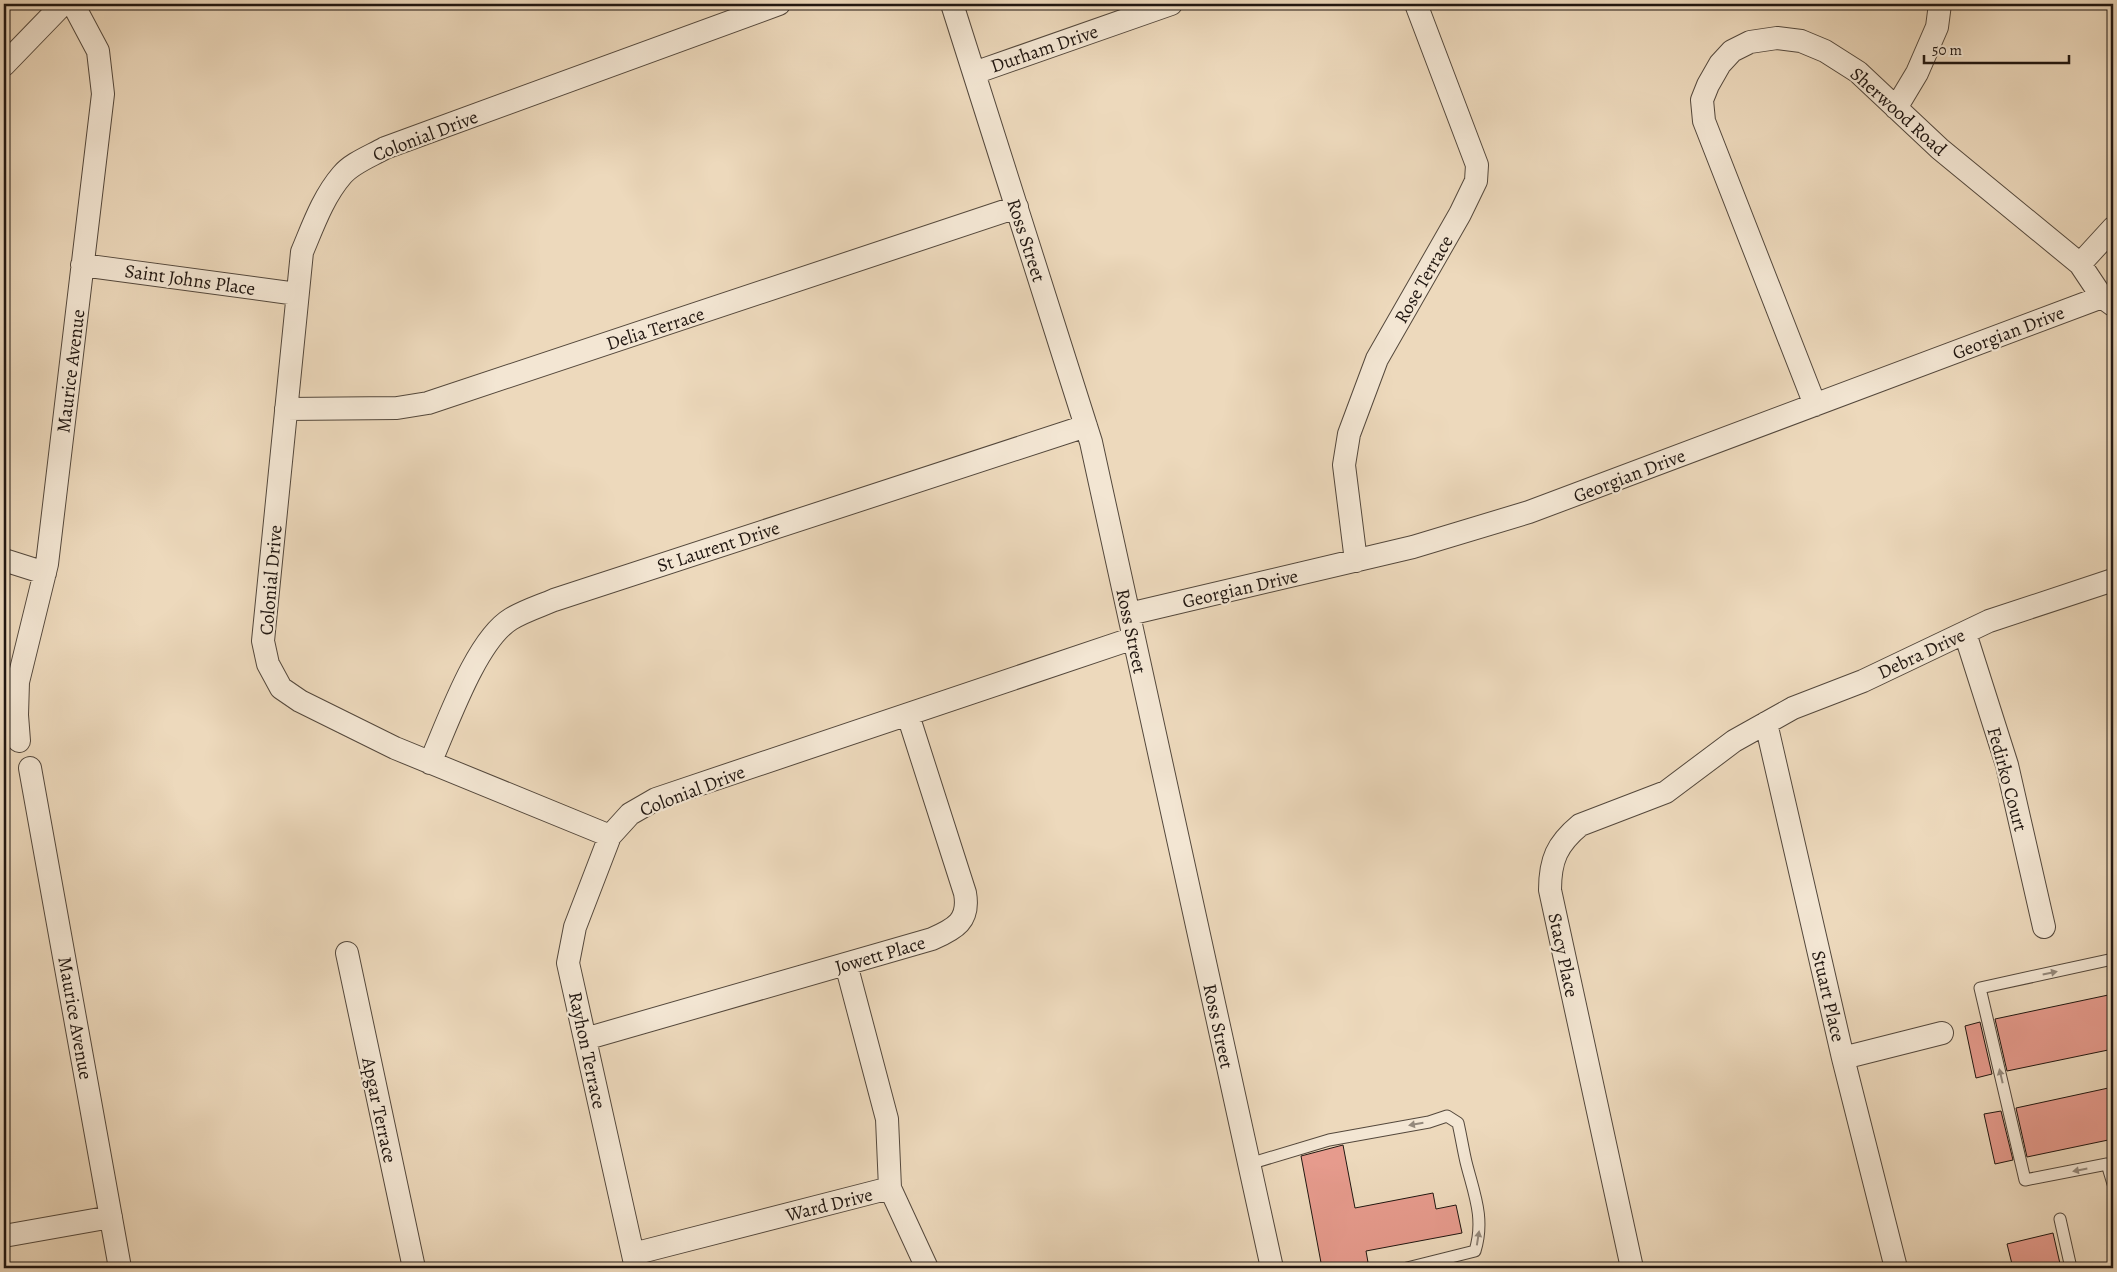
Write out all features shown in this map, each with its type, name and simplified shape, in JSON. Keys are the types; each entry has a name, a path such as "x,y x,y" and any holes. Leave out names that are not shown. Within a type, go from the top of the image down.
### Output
{"street":[{"path":"4,65 63,4"},
{"name":"Maurice Avenue","path":"19,741 17,715 18,682 45,573 102,94 101,67 98,51 73,4"},
{"name":"Colonial Drive","path":"779,4 385,148 342,174 318,213 302,252 263,641 268,664 281,688 300,701 395,748 610,836 630,814 656,799 1134,638"},
{"name":"Ross Street","path":"952,4 1086,426 1272,1268"},
{"name":"Durham Drive","path":"974,73 1171,4"},
{"name":"Rose Terrace","path":"1356,561 1344,465 1349,434 1377,359 1460,214 1476,181 1477,165 1416,4"},
{"path":"1896,108 1917,73 1937,27 1940,4"},
{"name":"Sherwood Road","path":"1815,405 1704,121 1702,100 1720,64 1732,51 1750,42 1777,38 1801,41 1825,51 1858,72 1940,149 2080,264 2108,301"},
{"name":"Delia Terrace","path":"286,408 398,408 428,403 1017,207"},
{"path":"2080,264 2113,228"},
{"name":"Saint Johns Place","path":"82,265 298,294"},
{"name":"Georgian Drive","path":"1129,614 1413,547 1529,512 1815,405 2108,301"},
{"name":"St Laurent Drive","path":"430,763 471,670 492,638 510,619 554,600 1086,426"},
{"path":"4,560 45,573"},
{"name":"Debra Drive","path":"1734,740 1793,708 1863,681 1989,621 2113,580"},
{"name":"Fedirko Court","path":"1965,633 2007,766 2044,926"},
{"name":"Jowett Place","path":"585,1039 932,939 949,932 963,918 968,907 965,893 908,715"},
{"name":"Stuart Place","path":"1766,723 1843,1058 1896,1268"},
{"name":"Stacy Place","path":"1632,1268 1550,890 1550,869 1557,850 1580,825 1666,792 1734,740"},
{"name":"Maurice Avenue","path":"30,768 120,1268"},
{"name":"Rayhon Terrace","path":"610,836 575,927 568,963 634,1261"},
{"name":"Apgar Terrace","path":"347,953 414,1268"},
{"name":"Ward Drive","path":"634,1261 890,1188 887,1118 846,964"},
{"path":"1843,1058 1942,1033"},
{"path":"890,1188 927,1268"},
{"path":"4,1236 111,1217"}],"lane":[{"path":"2113,959 1980,988 2025,1180 2107,1164 2113,1184"},
{"path":"1249,1164 1330,1140 1430,1122 1447,1116 1458,1123 1466,1162 1479,1206 1479,1238 1475,1251 1407,1268"},
{"path":"2060,1219 2071,1268"}],"building":[{"path":"2113,994 2113,1049 2007,1071 1995,1019"},
{"path":"1980,1022 1992,1074 1976,1078 1965,1026"},
{"path":"2113,1087 2113,1139 2027,1157 2016,1108"},
{"path":"2001,1111 2013,1160 1995,1164 1984,1114"},
{"path":"1343,1145 1355,1208 1433,1193 1436,1209 1456,1205 1462,1233 1366,1251 1369,1268 1322,1268 1301,1156"},
{"path":"2053,1233 2061,1268 2013,1268 2007,1244"}]}
